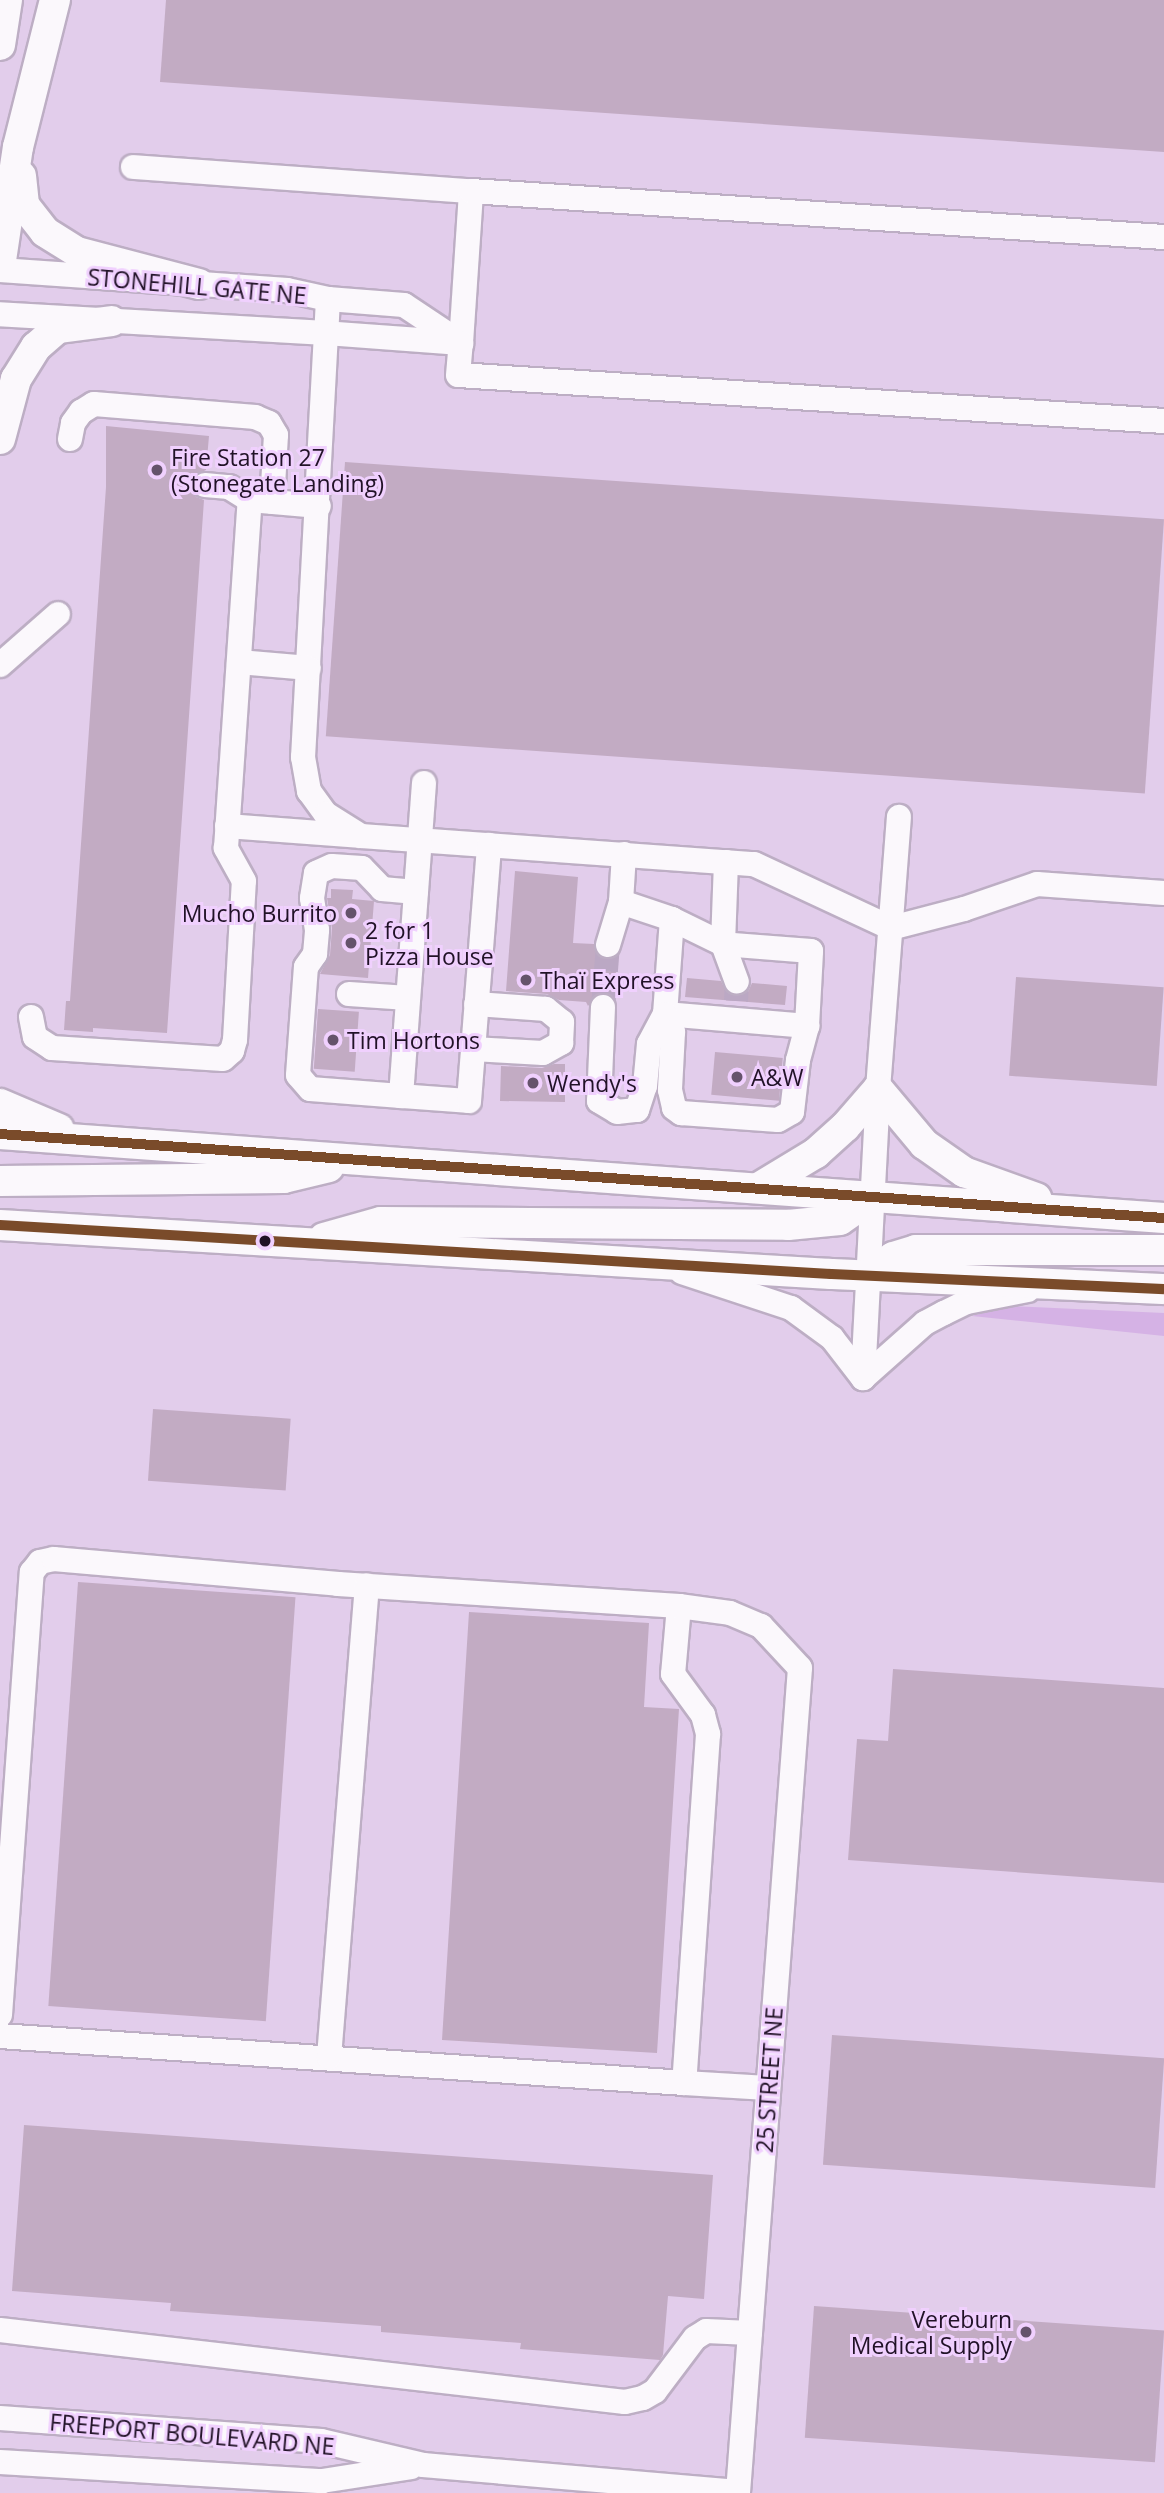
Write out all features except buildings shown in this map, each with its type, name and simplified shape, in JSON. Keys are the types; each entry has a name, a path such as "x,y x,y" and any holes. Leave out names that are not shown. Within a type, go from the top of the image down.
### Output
{"main road":[{"path":"0,45 7,0"},
{"path":"0,268 18,147 55,0"},
{"path":"18,147 24,205 45,232 78,252 199,284"},
{"path":"0,439 16,379 36,347 58,328 112,320"},
{"path":"758,1188 816,1153 845,1127 878,1089 924,1144 964,1172 1073,1211"},
{"path":"0,1104 82,1138"},
{"path":"0,1134 1164,1218"},
{"path":"0,1181 284,1178 357,1161"},
{"path":"304,1244 381,1222 788,1225 840,1220 873,1197"},
{"path":"0,1224 654,1264 1164,1289"},
{"path":"0,1246 35,1228"},
{"path":"869,1276 893,1256 916,1250 1164,1250"}],"street":[{"path":"132,167 1164,237"},
{"path":"471,191 458,375 1164,421"},
{"name":"STONEHILL GATE NE","path":"0,268 287,290 328,299 326,333 0,314"},
{"path":"328,299 404,305 461,343"},
{"path":"361,836 327,814 309,791 303,757 326,333 461,343"},
{"path":"31,1017 35,1037 52,1048 223,1059 232,1051 235,1040 244,881 226,848 227,826 239,662 261,501 276,435 269,423 255,417 94,404 81,412 73,423 70,439"},
{"path":"205,485 229,487 261,501 318,506"},
{"path":"0,665 58,614"},
{"path":"239,662 309,668"},
{"path":"401,1096 424,783"},
{"path":"863,1378 878,1089 899,817"},
{"path":"227,826 754,864 891,928 964,909 1037,884 1164,893"},
{"path":"416,892 382,889 362,868 332,866 316,873 312,898 317,930 315,954 306,967 298,1075 301,1082 310,1089 469,1101 489,845"},
{"path":"608,945 621,902 624,855"},
{"path":"726,862 723,943 736,1001"},
{"path":"621,902 672,919 723,943 811,951 807,1026 798,1060 792,1112 778,1120 681,1113 674,1108 670,1090 673,1032 665,1014"},
{"path":"603,1007 599,1101 617,1112 637,1110 645,1086 649,1044 665,1014 672,919"},
{"path":"349,994 408,998"},
{"path":"665,1014 736,1001 807,1026"},
{"path":"473,1049 543,1054 561,1043 562,1022 546,1009 477,1004"},
{"path":"654,1264 791,1308 832,1338 863,1378"},
{"path":"863,1378 926,1323 944,1312 967,1302 1060,1284"},
{"path":"0,2015 32,1572 40,1562 54,1559 367,1586 679,1606 673,1674 703,1715 708,1734 684,2082"},
{"path":"329,2057 367,1586"},
{"name":"25 STREET NE","path":"679,1606 730,1613 761,1626 800,1668 738,2493"},
{"path":"0,2036 768,2088"},
{"path":"0,2330 625,2402 643,2398 655,2391 695,2338 706,2331 750,2333"},
{"name":"FREEPORT BOULEVARD NE","path":"0,2418 321,2441 423,2465 738,2493"},
{"name":"FREEPORT BOULEVARD NE","path":"0,2462 200,2483 322,2481 423,2465"}],"shaded area":[{"path":"1009,1306 1164,1313 1164,1336 972,1316"}],"tunnel":[{"path":"603,1007 608,945"},
{"path":"736,1001 737,982"}],"transit line":[{"path":"0,1134 1164,1218"},
{"path":"0,1225 831,1274 1164,1289"}],"place":[{"name":"Fire Station 27 (Stonegate Landing)","path":"157,470"},
{"name":"Mucho Burrito","path":"351,913"},
{"name":"2 for 1 Pizza House","path":"351,943"},
{"name":"Thaï Express","path":"526,980"},
{"name":"Tim Hortons","path":"333,1040"},
{"name":"A&W","path":"737,1077"},
{"name":"Wendy's","path":"533,1083"},
{"name":"Vereburn Medical Supply","path":"1026,2332"}]}
